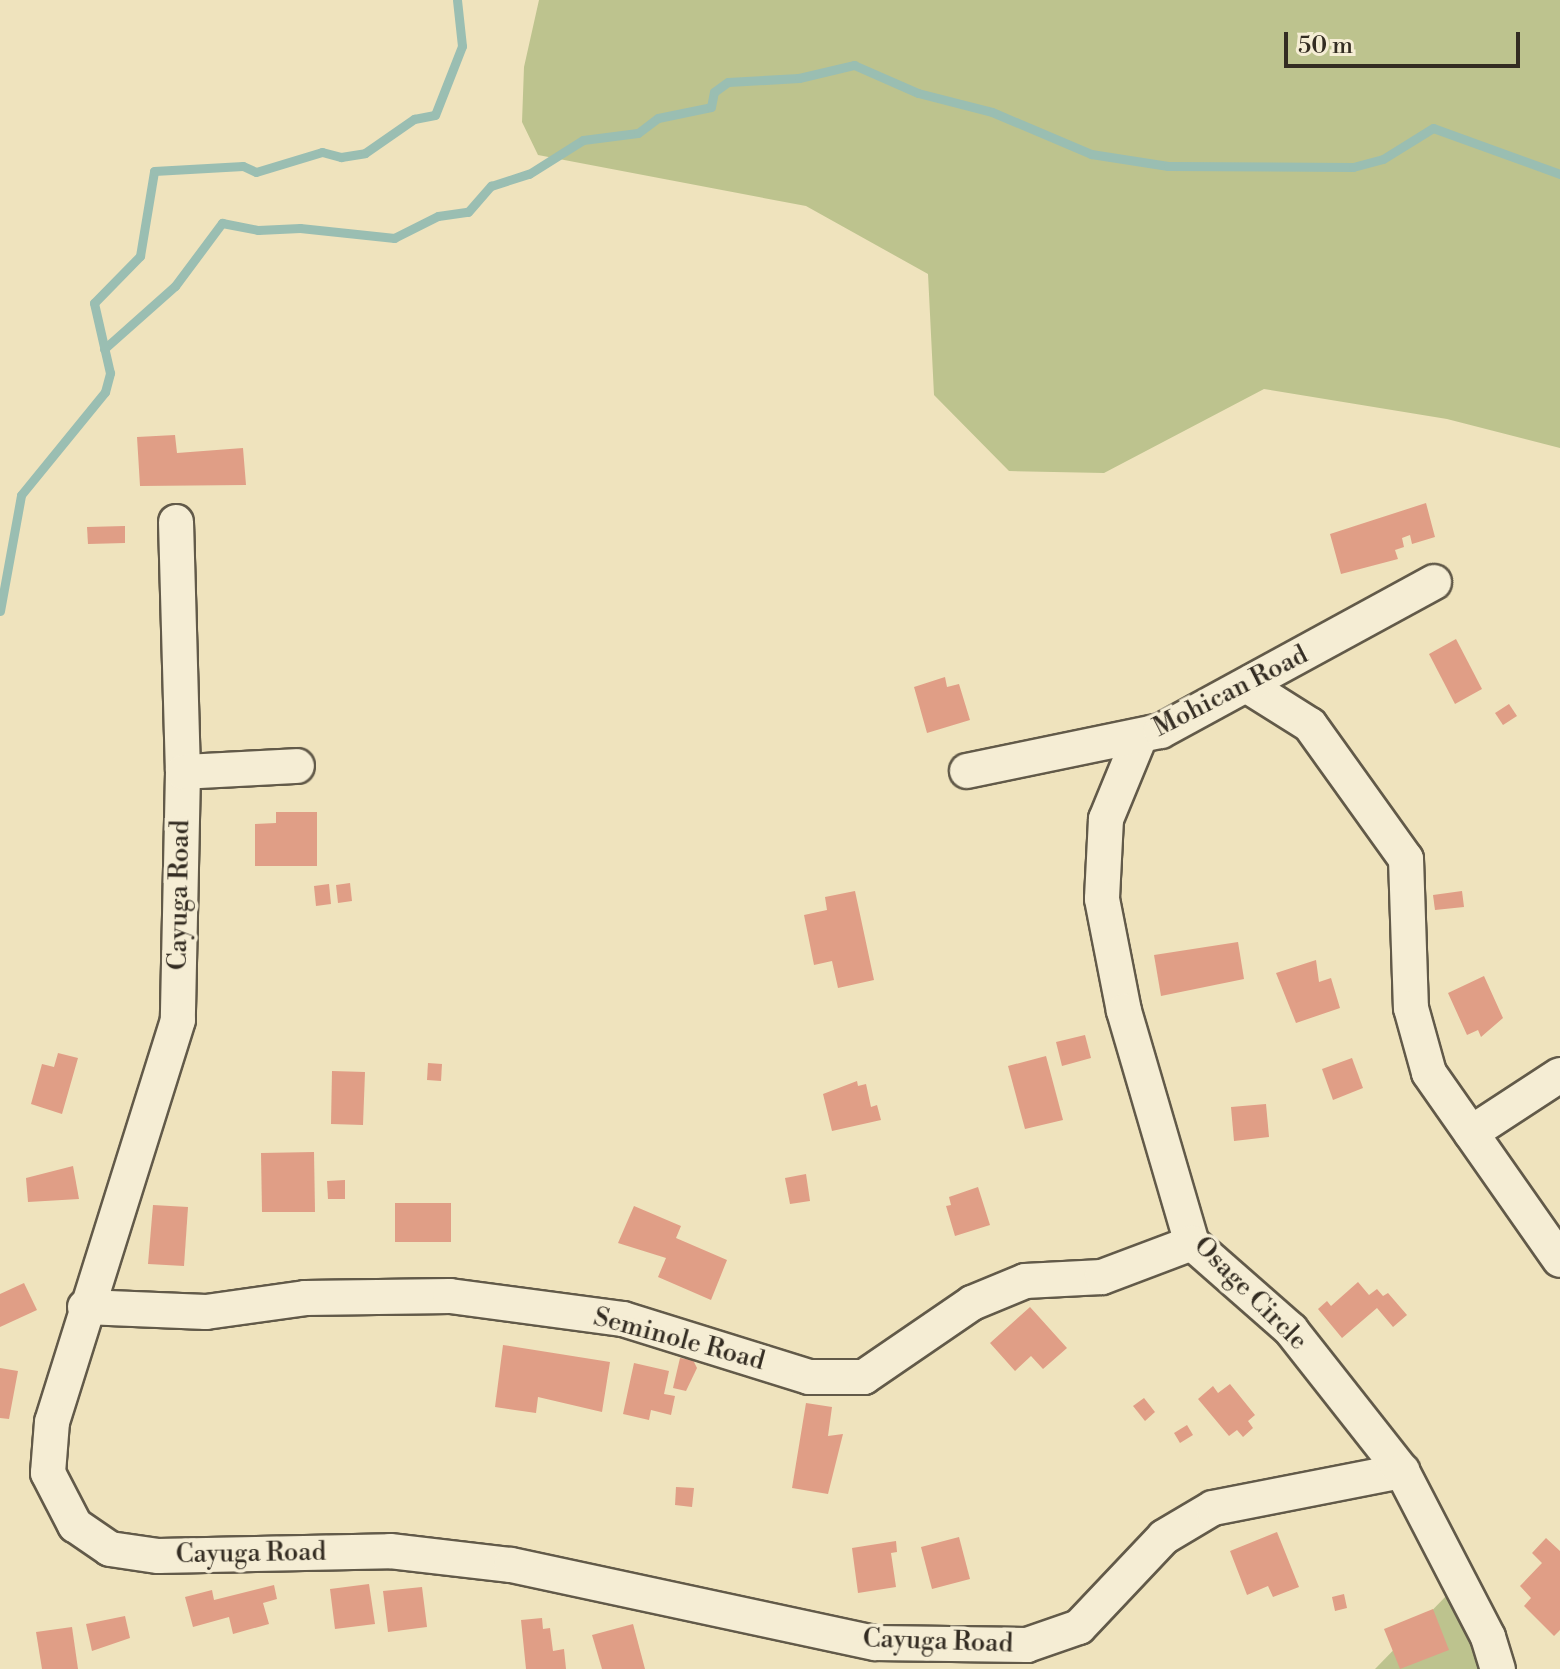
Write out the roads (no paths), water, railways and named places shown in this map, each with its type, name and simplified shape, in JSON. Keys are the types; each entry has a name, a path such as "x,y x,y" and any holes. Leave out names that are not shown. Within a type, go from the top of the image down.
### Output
{"street":[{"name":"Cayuga Road","path":"176,522 183,772 178,1020 85,1307 52,1422 48,1473 75,1525 110,1549 158,1556 390,1551 511,1565 875,1643 1027,1645 1079,1627 1164,1537 1213,1508 1402,1471"},
{"name":"Mohican Road","path":"967,771 1139,739 1248,686 1434,582"},
{"path":"1248,686 1310,725 1406,859 1411,1008 1429,1073 1560,1260"},
{"name":"Osage Circle","path":"1139,739 1106,819 1102,899 1124,1011 1192,1243 1291,1330 1402,1471 1488,1637 1498,1669"},
{"path":"183,772 297,766"},
{"path":"1471,1133 1560,1075"},
{"name":"Seminole Road","path":"85,1307 206,1312 305,1298 450,1296 623,1319 809,1377 864,1377 972,1303 1025,1281 1102,1277 1192,1243"}],"waterway":[{"path":"0,611 21,495 105,392 110,373 94,303 140,256 154,171 243,166 256,172 322,152 341,157 365,153 414,119 435,115 462,46 457,0"},
{"path":"104,349 175,286 222,223 258,230 300,228 394,238 438,216 468,212 491,186 529,174 583,140 638,133 658,118 711,107 714,92 728,82 799,78 854,65 918,93 992,112 1091,154 1168,166 1353,167 1383,159 1433,128 1560,174"}]}
